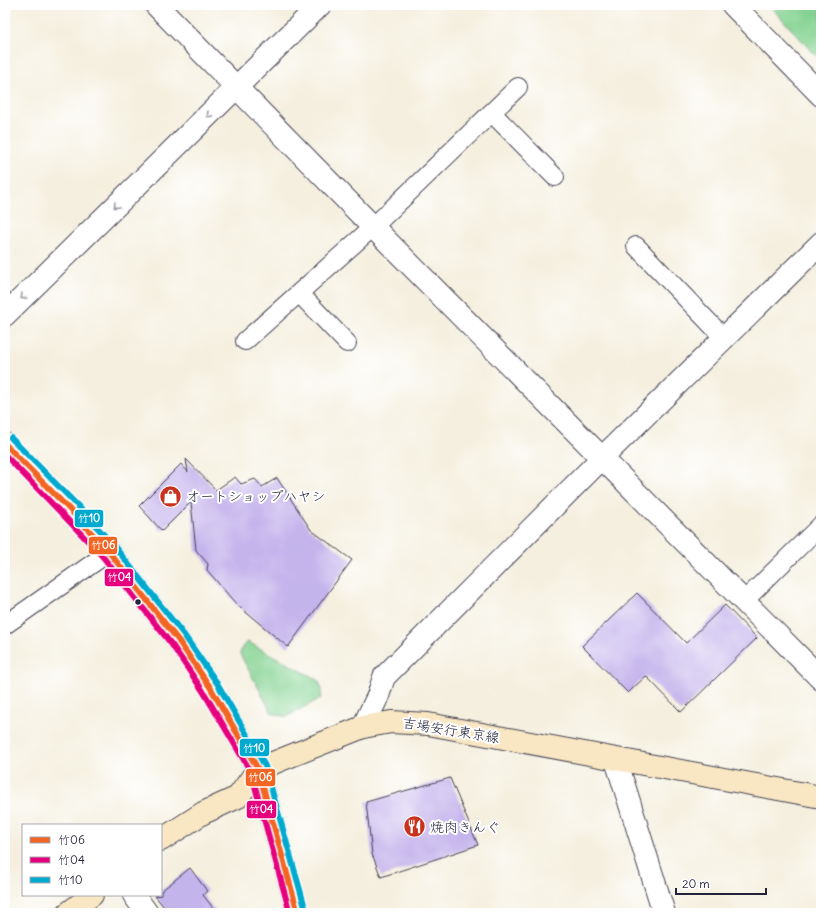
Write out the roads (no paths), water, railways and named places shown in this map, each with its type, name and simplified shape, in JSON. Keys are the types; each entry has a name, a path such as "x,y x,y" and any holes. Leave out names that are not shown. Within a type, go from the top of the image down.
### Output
{"main road":[{"path":"5,444 109,552 178,640 210,687 258,769 298,913"},
{"name":"吉場安行東京線","path":"258,769 363,727 391,722 428,724 821,797"},
{"path":"162,839 203,813 238,797 258,769"},
{"path":"68,913 91,896"}],"street":[{"path":"156,5 373,227 821,679"},
{"path":"5,315 320,5"},
{"path":"733,5 821,95"},
{"path":"363,727 378,696 384,677 602,458 821,243"},
{"path":"616,760 664,913"},
{"path":"135,896 147,913"}],"lane":[{"path":"245,341 373,227 518,87"},
{"path":"492,113 555,177"},
{"path":"636,246 724,338"},
{"path":"299,293 347,343"},
{"path":"744,601 821,525"},
{"path":"5,625 109,552"}],"place":[{"name":"オートショップハヤシ","path":"170,496"},
{"name":"焼肉きんぐ","path":"414,827"}]}
